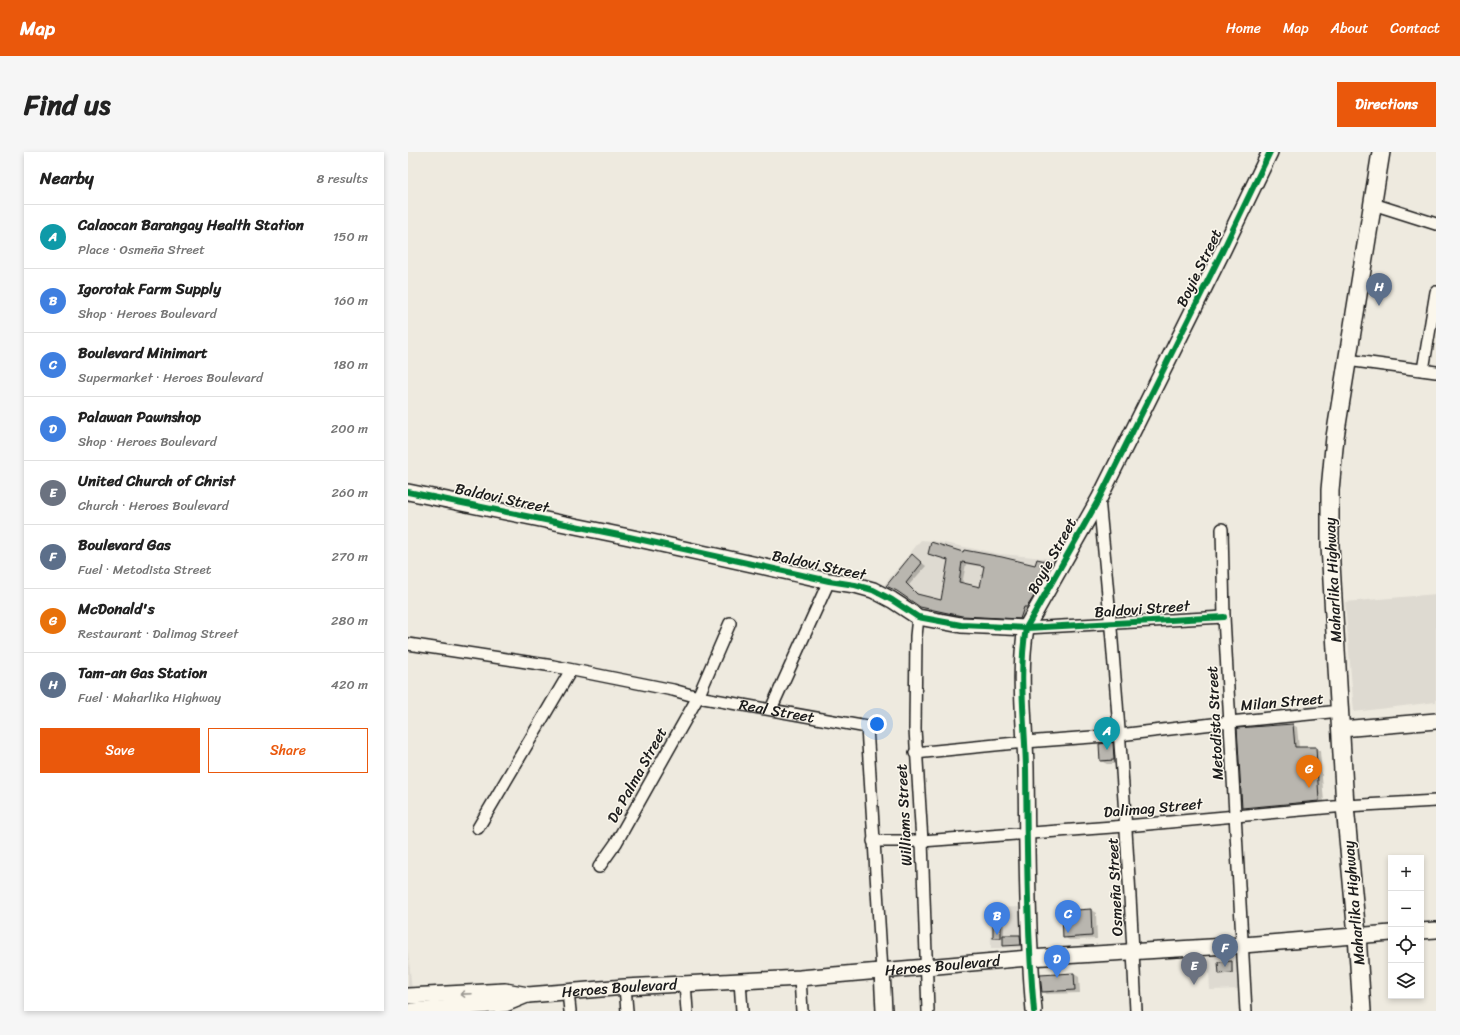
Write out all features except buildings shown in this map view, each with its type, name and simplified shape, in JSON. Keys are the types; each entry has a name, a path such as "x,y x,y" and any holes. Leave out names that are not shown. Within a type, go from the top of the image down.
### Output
{"main road":[{"name":"Maharlika Highway","path":"1362,1011 1357,935 1345,806 1330,546 1330,490 1335,437 1381,152"}],"street":[{"name":"Boyie Street","path":"1034,1011 1029,958 1022,665 1026,628 1099,499 1270,152"},
{"path":"1373,204 1436,224"},
{"path":"1423,370 1436,292"},
{"path":"1347,360 1436,372"},
{"name":"Baldovi Street","path":"408,492 629,537 829,581 855,585 873,590 892,600 918,617 961,624 1026,628 1224,617"},
{"name":"Osmeña Street","path":"1099,499 1111,624 1126,826 1136,1011"},
{"name":"Metodista Street","path":"1222,529 1224,617 1246,1011"},
{"path":"771,709 829,581"},
{"name":"Williams Street","path":"918,617 916,636 916,754 922,841 928,1011"},
{"name":"De Palma Street","path":"599,866 616,843 698,697 730,623"},
{"name":"Real Street","path":"408,644 571,670 673,690 698,697 867,727 884,1011"},
{"path":"478,828 571,670"},
{"name":"Milan Street","path":"916,754 1025,742 1119,735 1340,711"},
{"path":"1341,729 1436,721"},
{"name":"Dalimag Street","path":"873,841 922,841 1126,826 1345,806 1436,801"},
{"path":"1424,931 1436,930"},
{"name":"Heroes Boulevard","path":"412,1011 505,1002 528,995 625,987 800,978 1029,958 1243,945 1388,933"},
{"path":"800,978 802,1011"},
{"path":"740,981 742,1011"},
{"path":"685,983 687,1011"},
{"path":"625,987 627,1011"},
{"path":"568,992 570,1011"},
{"path":"410,996 412,1011"},
{"name":"Heroes Boulevard","path":"410,996 505,1002"}],"shaded area":[{"path":"921,540 934,541 1000,554 1057,559 1024,625 919,614 880,590"},
{"path":"1436,594 1436,702 1354,712 1345,602"},
{"path":"1024,907 1025,948 991,948 990,908"},
{"path":"408,950 412,991 408,991"},
{"path":"1241,955 1243,989 1210,990 1208,956"}],"cycle path":[{"path":"1034,1011 1029,920 1026,768 1022,680 1022,663 1026,628 1099,499 1270,152"},
{"path":"408,492 629,537 829,581 855,585 873,590 892,600 918,617 961,625 1026,628 1224,617"}],"place":[{"name":"Tam-an Gas Station","path":"1379,306"},
{"name":"Calaocan Barangay Health Station","path":"1107,750"},
{"name":"McDonald's","path":"1309,788"},
{"name":"Boulevard Minimart","path":"1068,933"},
{"name":"Igorotak Farm Supply","path":"997,935"},
{"name":"Boulevard Gas","path":"1225,967"},
{"name":"Palawan Pawnshop","path":"1057,978"},
{"name":"United Church of Christ","path":"1194,985"}]}
